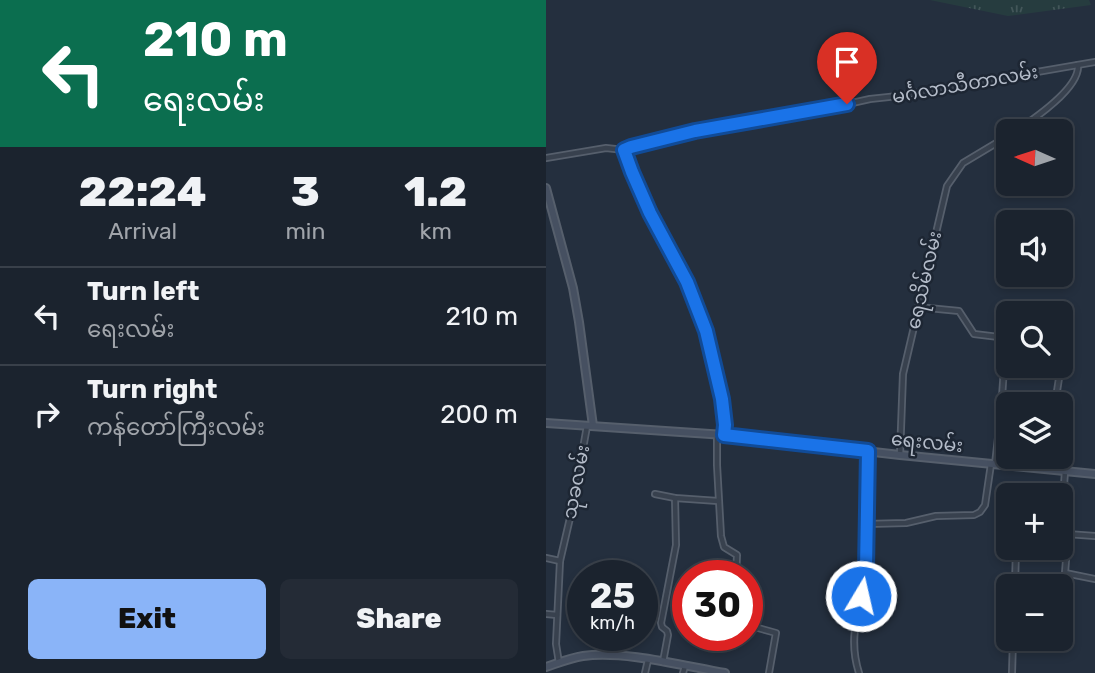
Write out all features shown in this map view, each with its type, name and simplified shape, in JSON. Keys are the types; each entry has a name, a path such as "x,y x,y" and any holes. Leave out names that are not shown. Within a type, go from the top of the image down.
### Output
{"street":[{"name":"မင်္ဂလာသီတာလမ်း","path":"546,158 606,148 624,150 695,131 1095,62"},
{"path":"1032,119 1071,85 1079,73 1078,65"},
{"name":"ရေသိမ်လမ်း","path":"900,455 903,374 947,186 963,163 996,143"},
{"path":"624,150 650,213 687,282 706,331 722,399 725,425 721,435 718,501 723,544 727,550 737,555 737,560"},
{"path":"546,188 573,288 590,426"},
{"path":"918,307 959,311 974,334 996,337"},
{"path":"867,524 906,523 936,516 974,515 980,512 985,505 993,465 1004,378"},
{"name":"ရေးလမ်း","path":"546,423 721,435 1095,474"},
{"name":"သုခလမ်း","path":"556,673 553,665 560,561 590,426"},
{"path":"859,673 854,658 853,640 866,569 868,451"},
{"path":"1064,483 1065,471"},
{"path":"655,494 718,501"},
{"path":"663,662 667,631 661,623 676,545 675,498"},
{"path":"1073,534 1095,536"},
{"path":"546,558 560,561"},
{"path":"1066,560 1065,573 1095,579"},
{"path":"546,614 557,615"},
{"path":"763,629 776,633 769,673"},
{"path":"1012,673 1013,651"},
{"path":"553,665 585,656 613,656 663,662 684,669 725,673"},
{"path":"645,673 648,660"}],"green space":[{"path":"930,0 1089,0 1091,5 1008,16"}],"route":[{"path":"847,104 695,131 624,150 650,213 687,282 706,331 722,399 724,435 868,451 866,569 861,596"}]}
